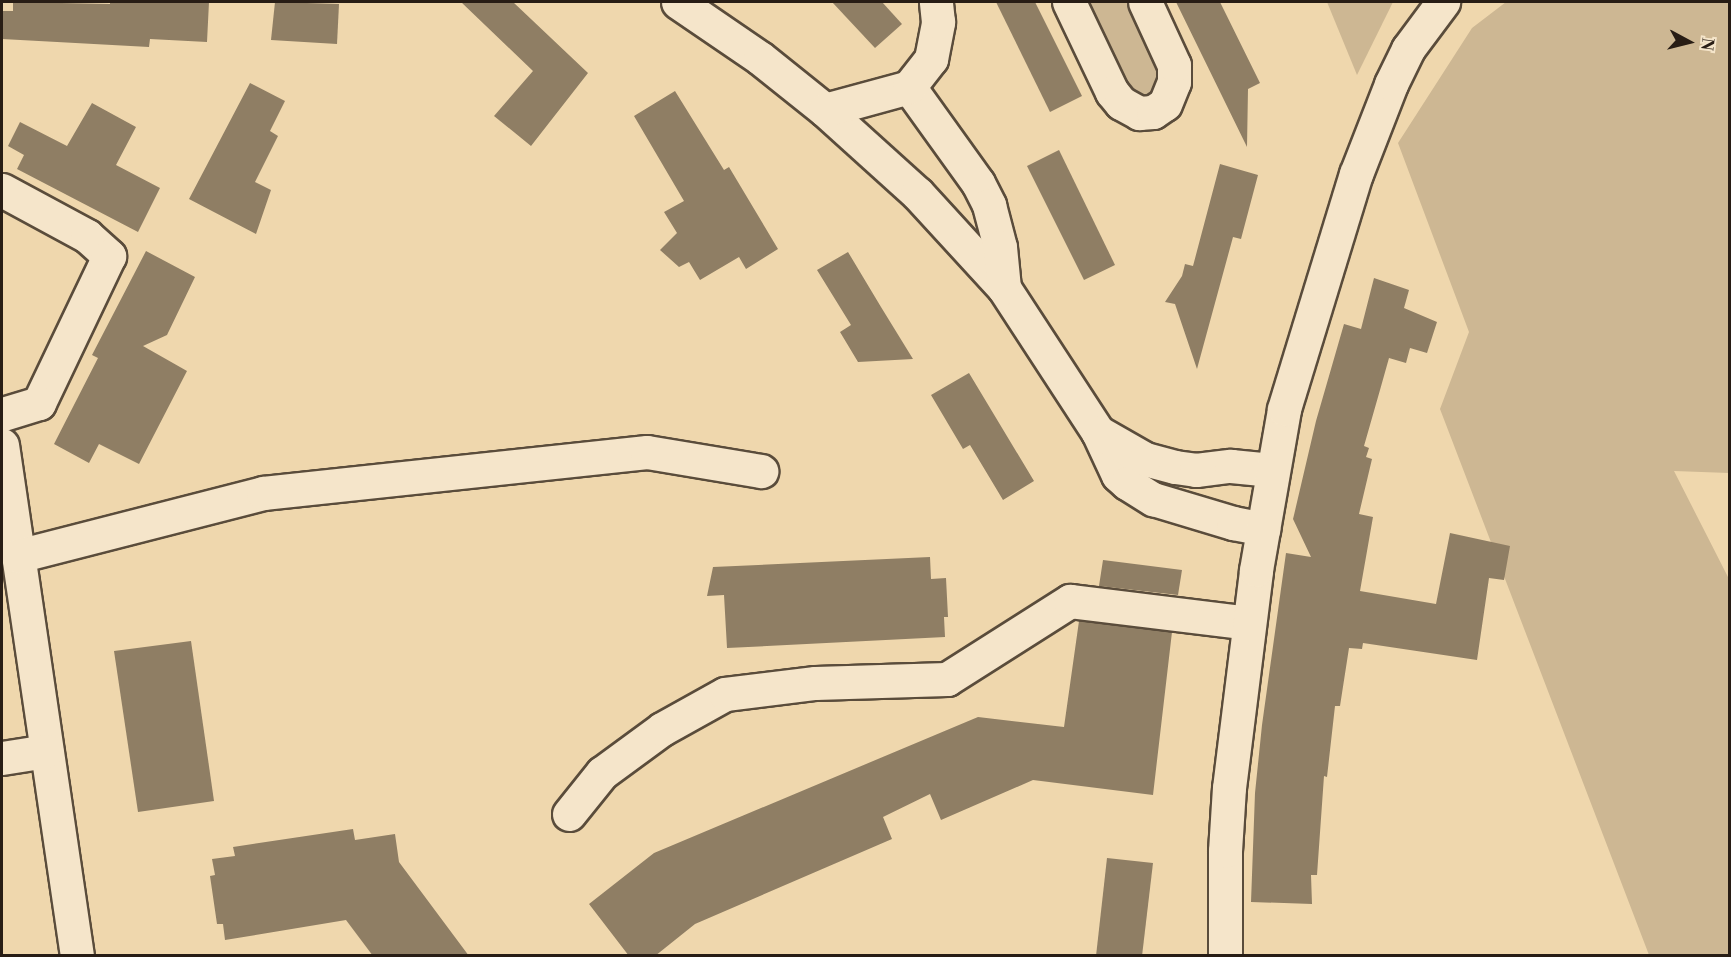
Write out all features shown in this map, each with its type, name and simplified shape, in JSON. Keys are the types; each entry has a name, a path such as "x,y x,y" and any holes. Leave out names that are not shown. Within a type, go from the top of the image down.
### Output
{"street":[{"path":"678,2 760,58 825,110 917,193 1004,288 1098,432 1118,475 1136,490 1153,499 1221,520 1263,529"},
{"path":"825,110 909,87 930,58 938,22 936,2"},
{"path":"1068,2 1112,92 1121,103 1139,113 1153,112 1165,104 1174,82 1174,65 1145,2"},
{"path":"1225,956 1224,851 1228,798 1249,623 1272,470 1284,409 1356,174 1391,84 1408,49 1441,5"},
{"path":"909,87 978,183 989,205 1000,247 1004,288"},
{"path":"2,190 87,236 109,256 39,403 2,414"},
{"path":"1098,432 1145,459 1168,466 1196,470 1231,466 1272,470"},
{"path":"2,445 76,956"},
{"path":"18,556 263,493 647,452 761,471"},
{"path":"569,814 602,773 662,729 725,694 815,683 947,679 1070,601 1249,623"},
{"path":"2,758 46,751"}],"shaded area":[{"path":"1074,2 1138,2 1157,40 1160,93 1136,100"},
{"path":"1327,2 1393,2 1357,75"},
{"path":"1506,2 1729,2 1729,473 1674,471 1729,579 1729,955 1649,955 1440,409 1469,332 1398,143 1472,28"}],"building":[{"path":"13,2 110,4 110,2 209,2 207,42 150,39 149,47 2,39 2,11 13,11"},
{"path":"275,2 339,4 337,44 271,40"},
{"path":"461,2 513,2 588,73 531,146 494,116 533,71"},
{"path":"832,2 882,2 902,24 875,48"},
{"path":"996,2 1035,2 1082,96 1050,112"},
{"path":"1176,2 1220,2 1260,83 1248,89 1247,147"},
{"path":"250,83 285,101 270,131 278,136 255,182 271,190 256,234 189,199"},
{"path":"675,91 724,170 729,167 778,249 746,269 739,257 700,280 689,262 679,267 660,250 677,233 664,212 684,201 634,116"},
{"path":"92,103 136,127 116,165 160,188 138,232 17,169 24,155 8,146 20,122 67,146"},
{"path":"1059,150 1115,265 1084,280 1027,166"},
{"path":"1220,164 1258,175 1241,239 1233,237 1197,369 1175,304 1165,302 1182,276 1185,264 1193,266"},
{"path":"146,251 195,277 167,335 143,346 187,371 139,464 99,444 89,463 54,444 98,358 92,355"},
{"path":"848,252 913,359 858,362 840,332 851,325 817,270"},
{"path":"1374,278 1409,290 1404,308 1437,322 1427,353 1410,348 1406,363 1389,358 1364,446 1369,448 1366,457 1372,459 1359,514 1373,517 1360,591 1436,604 1450,533 1510,546 1504,580 1489,578 1477,660 1363,643 1362,649 1349,648 1340,706 1335,706 1327,777 1324,776 1317,875 1311,875 1312,904 1251,902 1255,793 1286,553 1311,557 1293,519 1316,421 1344,324 1361,329"},
{"path":"969,373 1034,481 1003,500 970,445 963,449 931,395"},
{"path":"930,557 931,579 946,578 948,617 944,617 945,637 727,648 724,595 707,596 713,567"},
{"path":"1103,560 1182,570 1178,595 1099,586"},
{"path":"1079,621 1172,632 1153,795 1033,780 941,820 930,794 883,817 892,839 695,924 655,956 629,956 589,904 654,853 978,717 1064,727"},
{"path":"191,641 214,801 138,812 114,651"},
{"path":"353,829 355,840 395,834 399,862 469,956 373,956 346,920 225,940 223,924 217,924 210,876 215,875 212,859 235,856 233,847"},
{"path":"1107,858 1153,863 1142,956 1096,956"}]}
